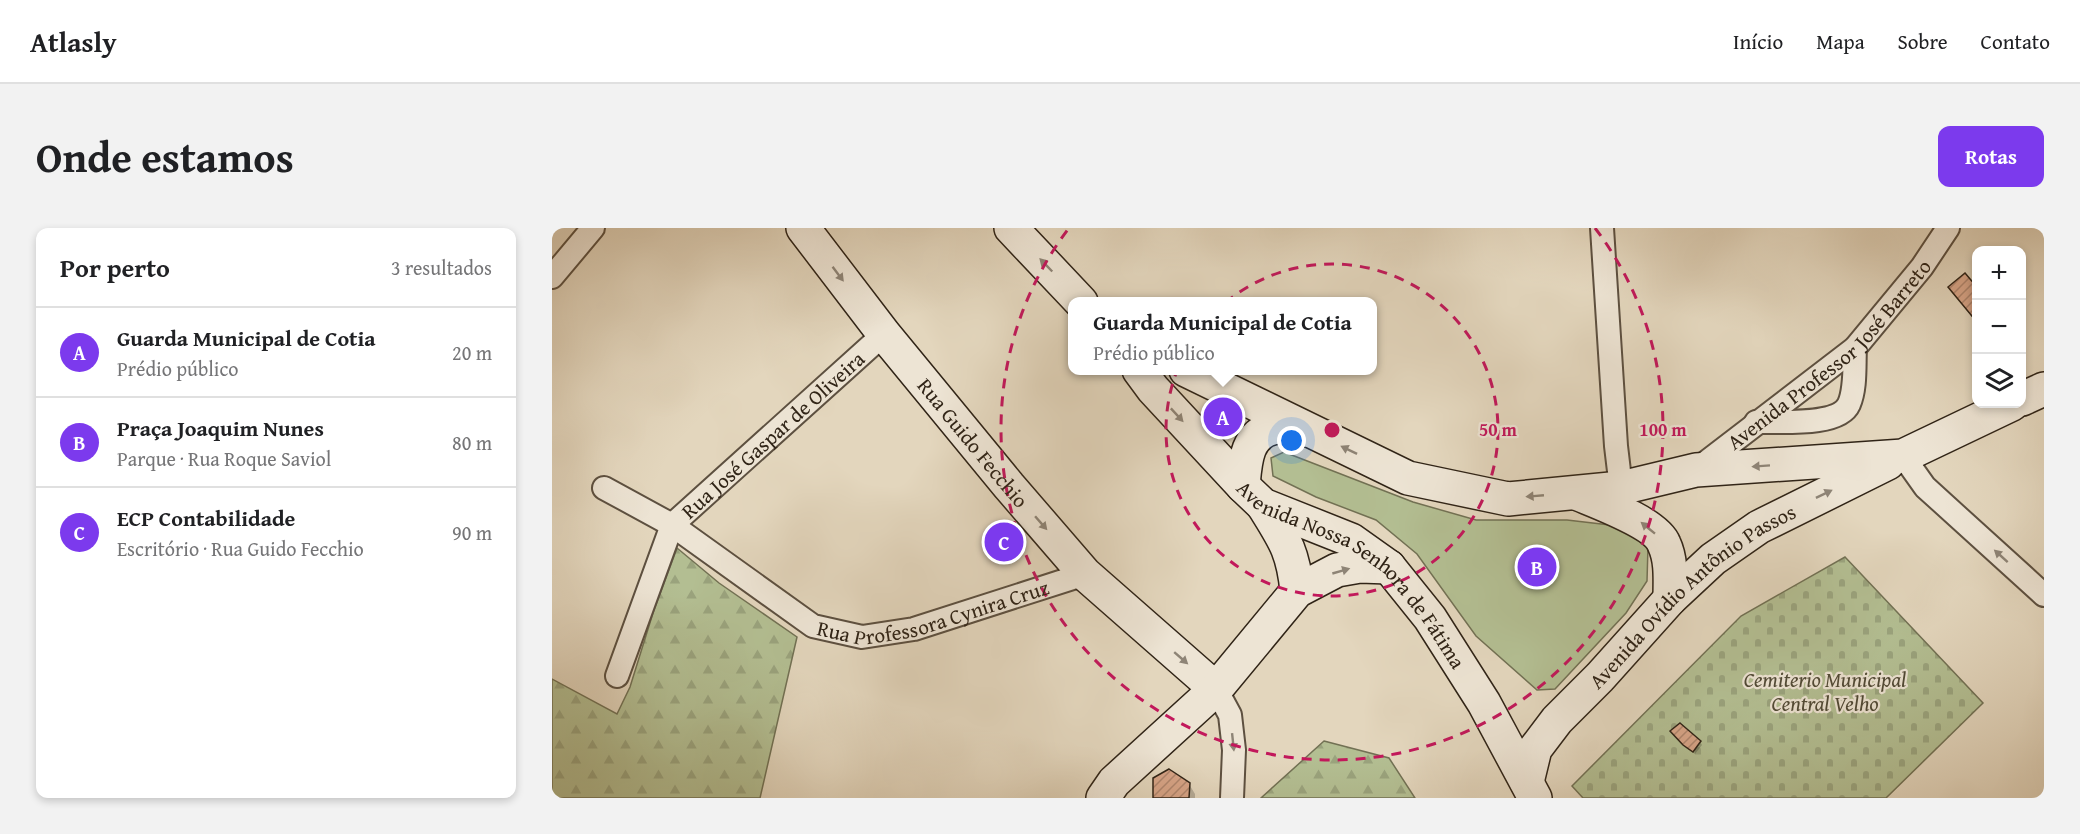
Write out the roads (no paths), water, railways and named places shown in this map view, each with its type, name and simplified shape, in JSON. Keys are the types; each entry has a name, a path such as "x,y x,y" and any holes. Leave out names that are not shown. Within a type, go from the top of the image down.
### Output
{"main road":[{"name":"Rua Guido Fecchio","path":"803,228 884,334 1085,574 1216,689"},
{"path":"1011,228 1076,297"},
{"name":"Avenida Nossa Senhora de Fátima","path":"1143,375 1153,389 1253,495 1351,540 1389,567 1430,618 1493,719 1531,790"},
{"path":"1196,375 1408,478 1508,499 1622,488 1696,470 1903,456"},
{"path":"2026,397 2044,389"},
{"name":"Avenida Ovídio Antônio Passos","path":"1531,790 1535,749 1557,720 1600,677 1670,599 1713,559 1759,527 2004,408"},
{"path":"1297,591 1288,544 1253,495 1246,455 1254,437 1273,428 1308,430"},
{"path":"1576,493 1642,523 1664,542 1671,570 1670,599"},
{"path":"1103,798 1114,782 1216,689 1297,591 1337,570 1360,566 1389,567"},
{"path":"1493,719 1529,724 1557,720"}],"street":[{"path":"552,277 593,228"},
{"path":"1602,228 1616,446 1622,488"},
{"name":"Avenida Professor José Barreto","path":"1696,470 1855,348 1922,267 1948,228"},
{"name":"Rua José Gaspar de Oliveira","path":"618,676 672,525 884,334"},
{"path":"1756,422 1827,419 1840,414 1848,406 1851,397 1855,348"},
{"path":"1903,456 1925,487 2044,595"},
{"name":"Rua Professora Cynira Cruz","path":"604,488 672,525 813,626 862,637 914,629 1085,574"},
{"path":"1216,689 1230,715 1234,750 1232,798"}],"place":[{"name":"Guarda Municipal de Cotia","path":"1223,417"},
{"name":"ECP Contabilidade","path":"1004,542"},
{"name":"Praça Joaquim Nunes","path":"1537,567"}],"park label":[{"name":"Cemiterio Municipal Central Velho","path":"1825,691"}]}
